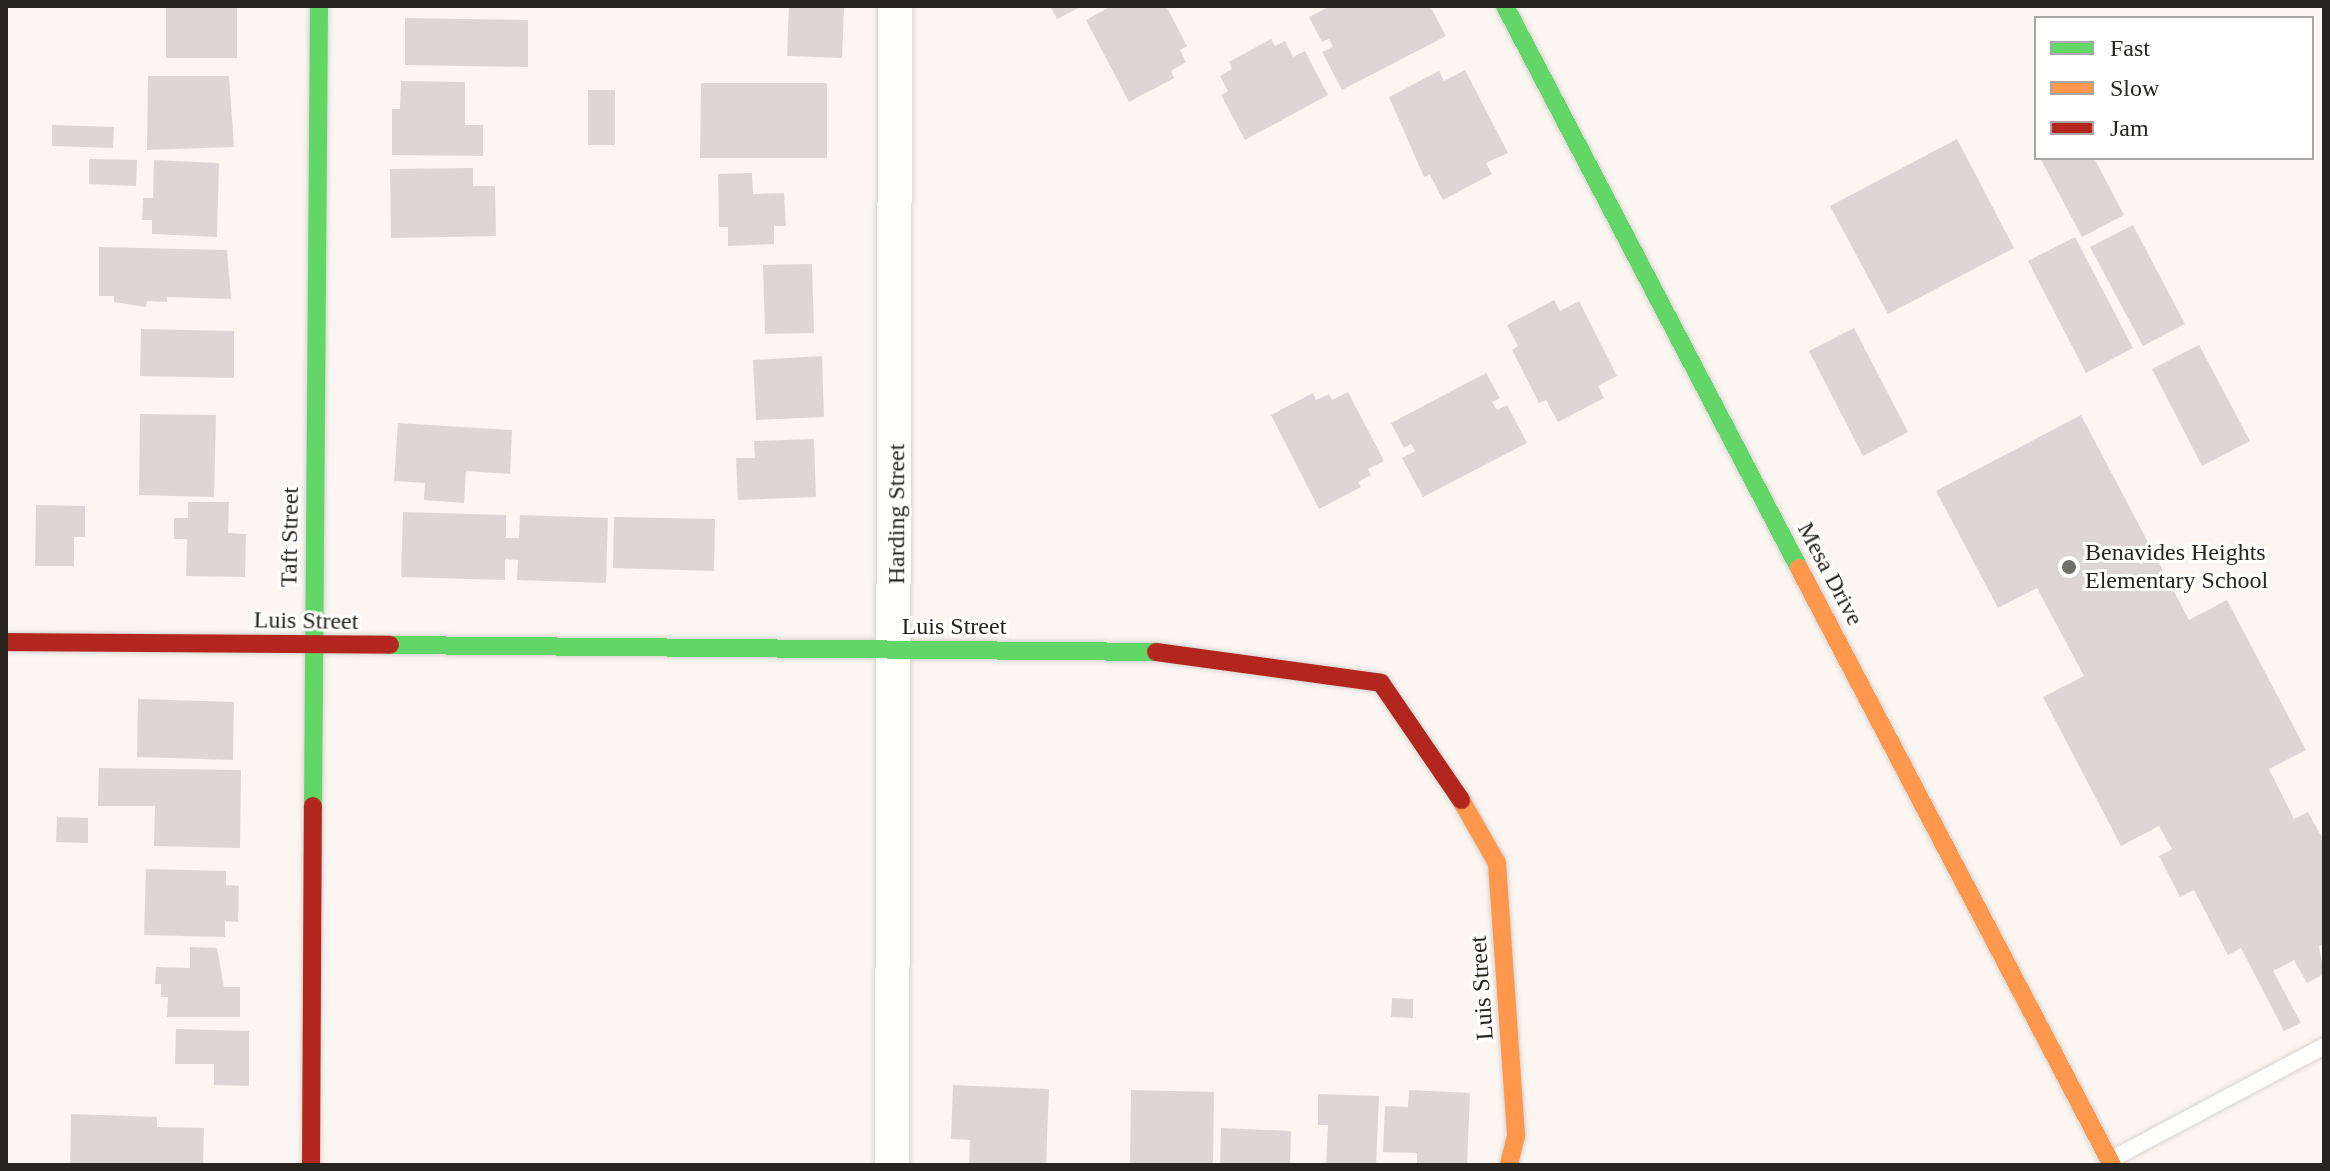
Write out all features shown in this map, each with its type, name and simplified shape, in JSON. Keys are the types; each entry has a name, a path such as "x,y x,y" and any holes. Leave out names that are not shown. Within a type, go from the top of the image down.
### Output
{"street":[{"name":"Taft Street","path":"311,1165 319,6"},
{"name":"Harding Street","path":"892,1165 897,650 895,6"},
{"name":"Mesa Drive","path":"1505,6 2111,1162"},
{"name":"Luis Street","path":"6,642 1186,652 1381,683 1442,767 1497,863 1516,1136 1509,1165"}],"lane":[{"path":"2111,1162 2324,1046"}],"building":[{"path":"166,6 237,6 237,58 166,58"},
{"path":"789,6 844,8 842,58 787,56"},
{"path":"1050,6 1082,6 1057,19"},
{"path":"1111,6 1166,6 1187,46 1180,50 1186,62 1171,71 1174,78 1129,102 1086,20"},
{"path":"1330,6 1430,6 1446,36 1342,90 1322,52 1333,47 1329,39 1322,42 1309,17"},
{"path":"405,18 528,20 528,67 405,65"},
{"path":"1271,39 1275,46 1285,41 1293,57 1305,51 1328,95 1245,140 1221,95 1228,91 1220,76 1232,69 1229,62"},
{"path":"1465,70 1508,153 1486,163 1492,174 1443,200 1430,175 1424,177 1389,97 1439,71 1444,81"},
{"path":"148,76 229,76 234,147 147,150"},
{"path":"401,81 465,82 465,125 483,125 483,156 392,155 392,109 400,109"},
{"path":"701,83 827,83 827,158 700,158"},
{"path":"588,90 615,90 615,145 588,145"},
{"path":"52,125 114,127 113,148 52,146"},
{"path":"1957,139 2014,248 1888,314 1830,206"},
{"path":"89,159 137,160 136,186 89,184"},
{"path":"154,160 219,163 217,237 152,234 152,220 142,220 143,198 153,198"},
{"path":"2041,160 2095,160 2124,215 2082,237"},
{"path":"473,168 473,186 495,186 496,236 391,238 390,169"},
{"path":"752,173 753,194 784,193 786,226 774,226 774,244 728,246 728,227 719,227 718,174"},
{"path":"2133,225 2185,324 2143,346 2090,247"},
{"path":"2075,237 2133,348 2086,373 2028,261"},
{"path":"99,247 227,250 231,299 167,297 167,302 147,301 146,307 114,302 114,296 99,296"},
{"path":"812,264 814,333 765,334 763,265"},
{"path":"1554,300 1560,311 1579,301 1617,376 1598,386 1604,398 1558,422 1546,400 1539,403 1512,350 1518,346 1507,325"},
{"path":"1854,328 1908,432 1863,456 1809,351"},
{"path":"141,329 234,331 234,378 140,376"},
{"path":"2199,345 2250,441 2202,466 2152,369"},
{"path":"822,356 824,417 756,420 753,360"},
{"path":"1486,373 1500,398 1492,402 1497,410 1507,405 1527,443 1423,497 1402,458 1415,451 1411,444 1404,448 1391,423"},
{"path":"1348,392 1384,461 1368,469 1371,475 1358,482 1361,487 1319,509 1271,415 1313,393 1316,400 1329,394 1332,400"},
{"path":"140,414 216,415 214,497 139,495"},
{"path":"2081,415 2189,620 2227,600 2306,750 2269,769 2294,819 2308,812 2324,841 2324,944 2319,946 2324,974 2307,983 2294,960 2273,971 2301,1023 2284,1031 2241,948 2228,955 2194,890 2180,897 2159,856 2172,849 2159,826 2121,846 2043,697 2084,676 2037,588 1998,608 1936,491"},
{"path":"398,423 512,430 510,474 466,471 464,503 424,500 425,483 394,481"},
{"path":"814,439 816,497 738,500 736,458 755,458 754,441"},
{"path":"188,502 229,502 228,533 246,534 245,577 186,576 187,539 174,539 174,518 188,518"},
{"path":"36,505 85,506 85,537 74,537 74,566 35,566"},
{"path":"403,512 506,515 506,538 519,538 520,515 608,518 606,583 517,580 518,560 505,559 505,580 401,577"},
{"path":"614,517 715,519 714,571 613,568"},
{"path":"138,699 234,702 233,760 137,757"},
{"path":"99,768 241,770 240,848 154,846 155,806 98,806"},
{"path":"57,817 88,818 88,843 56,842"},
{"path":"146,869 226,871 226,885 239,886 238,922 225,921 225,937 144,935"},
{"path":"190,947 217,948 224,987 240,987 240,1017 167,1017 168,997 161,997 161,984 155,984 156,967 190,968"},
{"path":"1392,998 1413,999 1413,1018 1391,1017"},
{"path":"176,1029 249,1031 249,1086 214,1085 214,1064 175,1064"},
{"path":"953,1085 1049,1089 1046,1165 969,1165 970,1140 951,1139"},
{"path":"1131,1090 1214,1092 1213,1165 1130,1165"},
{"path":"1409,1090 1470,1093 1467,1165 1417,1165 1417,1153 1383,1152 1385,1106 1408,1107"},
{"path":"1318,1094 1379,1096 1376,1165 1326,1165 1328,1125 1318,1125"},
{"path":"71,1114 157,1117 157,1127 204,1128 203,1165 70,1165"},
{"path":"1221,1128 1291,1131 1290,1165 1220,1165"}],"traffic: fast":[{"path":"313,806 319,6"},
{"path":"1505,6 1799,568"},
{"path":"390,645 1156,652"}],"traffic: slow":[{"path":"1799,568 2112,1165"},
{"path":"1461,800 1497,863 1516,1136 1509,1165"}],"traffic: jam":[{"path":"6,642 390,645"},
{"path":"1156,652 1381,683 1461,800"},
{"path":"311,1165 313,806"}],"place":[{"name":"Benavides Heights Elementary School","path":"2069,567"}]}
